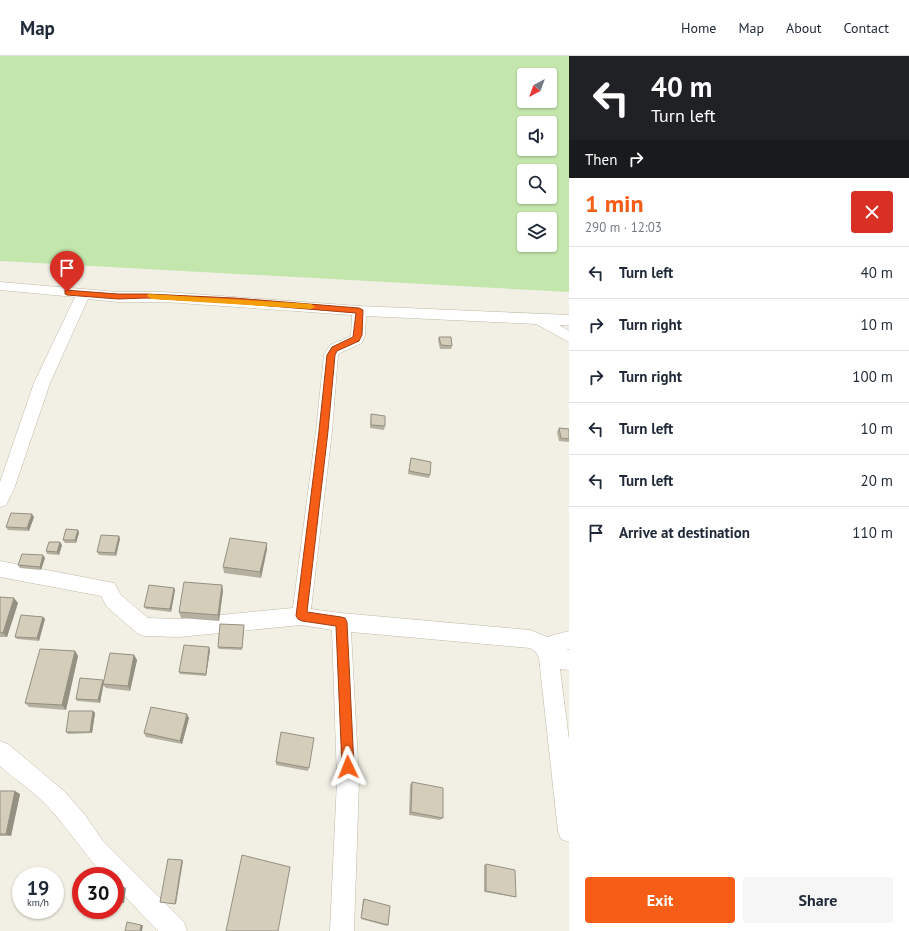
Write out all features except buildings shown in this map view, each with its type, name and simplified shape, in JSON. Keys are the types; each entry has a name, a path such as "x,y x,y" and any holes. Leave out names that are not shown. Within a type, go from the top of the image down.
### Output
{"street":[{"path":"0,286 118,297 147,296 359,310 539,320 569,320"},
{"path":"0,500 6,489 42,383 83,294"},
{"path":"302,616 324,431 331,355 335,349 357,339 359,310"},
{"path":"539,320 569,337"},
{"path":"0,569 107,589 114,602 144,627 179,628 302,616 341,622 530,639 539,642 554,655 569,831"},
{"path":"341,622 348,780 342,931"},
{"path":"554,655 569,640"},
{"path":"0,752 56,799 77,823 95,848 176,931"}],"green space":[{"path":"0,56 569,56 569,292 0,261"}],"slow traffic":[{"path":"151,296 311,307"}],"route":[{"path":"67,292 118,297 147,296 359,310 357,339 335,349 331,355 324,431 302,616 341,622 348,767"}]}
